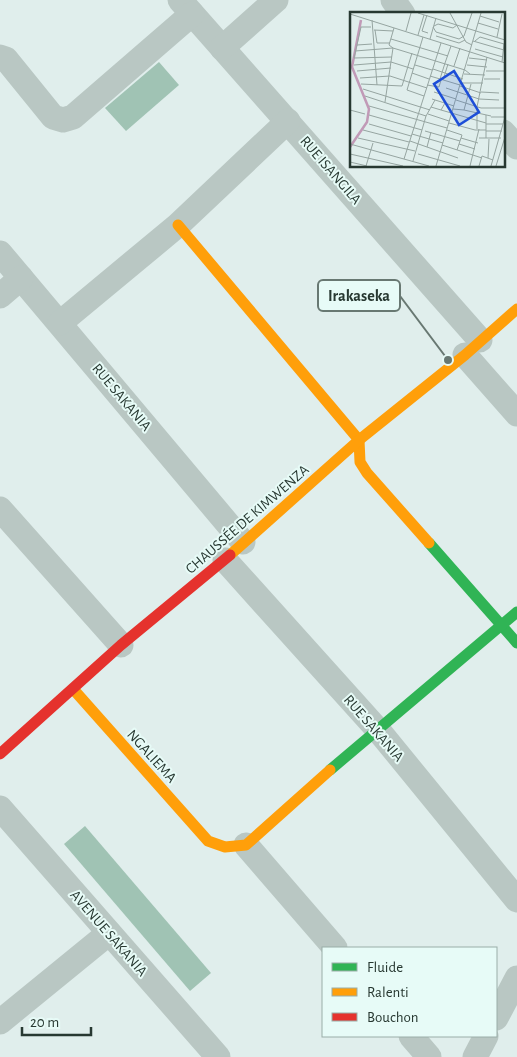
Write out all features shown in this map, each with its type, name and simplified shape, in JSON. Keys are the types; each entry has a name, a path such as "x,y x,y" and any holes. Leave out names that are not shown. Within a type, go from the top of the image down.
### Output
{"street":[{"path":"222,48 276,0"},
{"path":"393,0 402,12"},
{"path":"0,57 6,59 53,116 63,120 73,117 186,7"},
{"name":"RUE ISANGILA","path":"186,7 288,121 472,347 517,414"},
{"path":"60,322 178,225 288,121"},
{"path":"504,133 517,148"},
{"path":"178,225 359,440 360,462 367,473 517,643"},
{"name":"RUE SAKANIA","path":"0,253 244,542"},
{"path":"0,296 21,278"},
{"name":"CHAUSSÉE DE KIMWENZA","path":"0,754 74,690 121,645 225,560 359,440 516,311"},
{"path":"0,509 121,645"},
{"name":"RUE SAKANIA","path":"225,560 378,730 517,900"},
{"path":"334,947 246,845 447,670 503,626 517,612"},
{"name":"NGALIEMA","path":"74,690 208,841 225,848 246,845"},
{"name":"AVENUE SAKANIA","path":"0,808 218,1057"},
{"path":"0,1022 110,933"},
{"path":"497,1016 517,978"},
{"path":"412,1037 429,1057"},
{"path":"475,1057 485,1037"}],"building":[{"path":"159,62 179,85 126,131 105,108"},
{"path":"85,826 211,973 190,991 64,844"}],"traffic: fast":[{"path":"429,543 517,643"},
{"path":"330,770 517,612"}],"traffic: slow":[{"path":"178,225 359,440 360,462 367,473 429,543"},
{"path":"230,555 359,440 465,355 517,309"},
{"path":"74,690 208,841 225,847 246,845 330,770"}],"traffic: jam":[{"path":"0,754 121,645 230,555"}],"place":[{"name":"Irakaseka","path":"448,360"}]}
